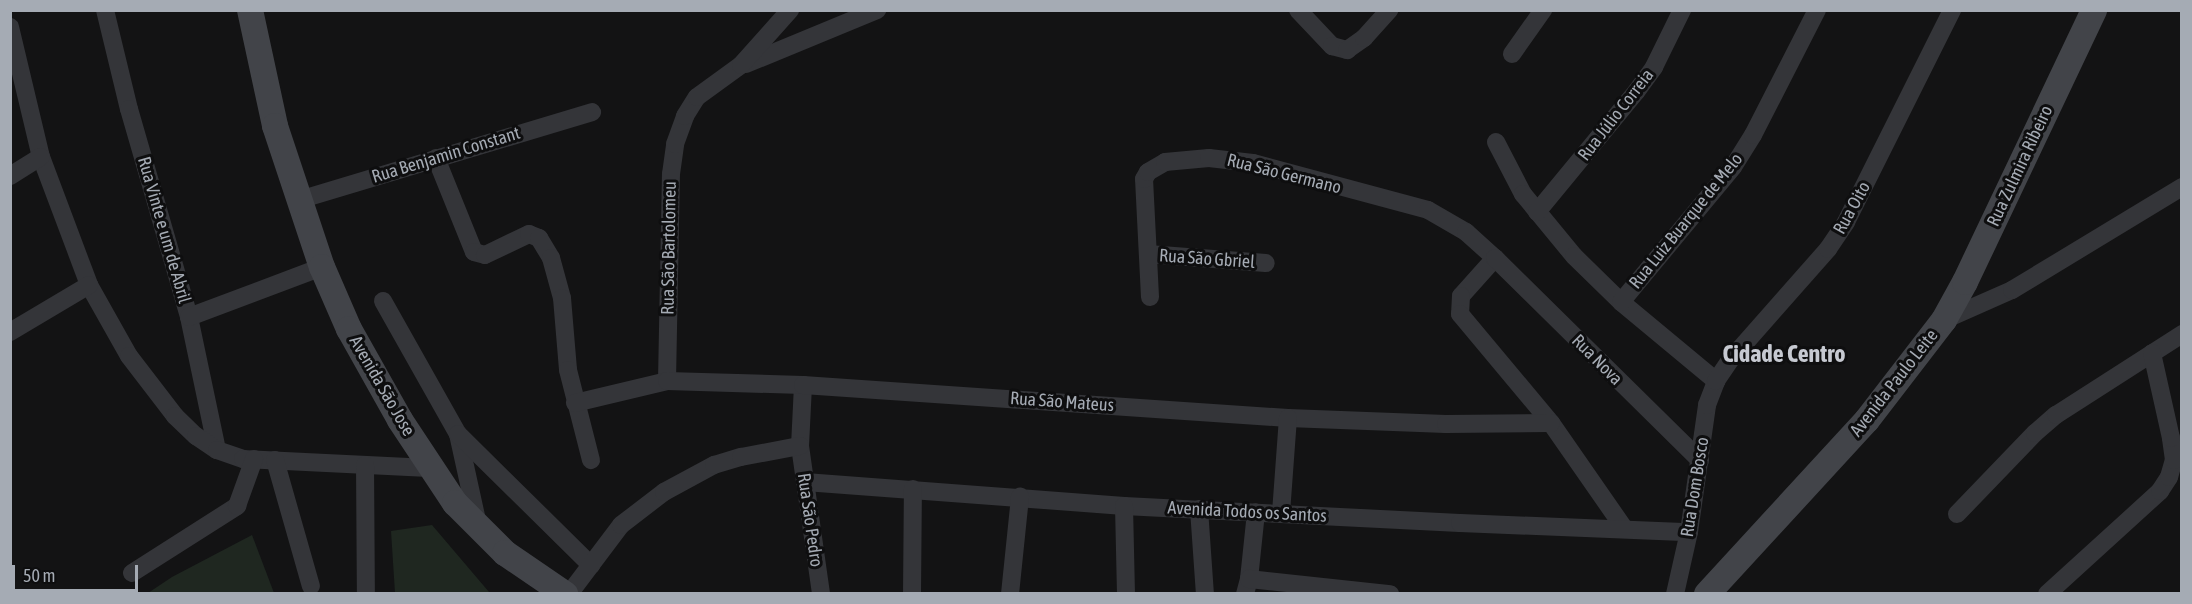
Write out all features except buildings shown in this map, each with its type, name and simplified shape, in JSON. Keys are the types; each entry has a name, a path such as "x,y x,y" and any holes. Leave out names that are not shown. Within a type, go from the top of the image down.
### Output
{"street":[{"name":"Rua Vinte e um de Abril","path":"105,10 129,109 189,317 218,450"},
{"name":"Avenida São Jose","path":"250,10 275,126 322,267 349,329 429,468 455,503 478,530 505,553 567,594"},
{"path":"741,66 790,10"},
{"path":"741,66 877,10"},
{"path":"1298,10 1332,46 1347,50 1364,38 1389,10"},
{"path":"1512,54 1543,10"},
{"name":"Rua Júlio Correia","path":"1537,212 1636,92 1654,67 1683,10"},
{"name":"Rua Luiz Buarque de Melo","path":"1621,302 1733,167 1753,135 1817,10"},
{"name":"Rua Oito","path":"1716,381 1731,359 1828,249 1846,222 1952,10"},
{"name":"Rua Zulmira Ribeiro","path":"1944,320 1970,272 2094,10"},
{"path":"10,27 41,157 89,285 129,356 175,416 196,436 218,450 243,459 429,468"},
{"name":"Rua São Bartolomeu","path":"667,381 671,174 675,144 685,116 697,97 741,66"},
{"name":"Rua Benjamin Constant","path":"299,200 592,112"},
{"path":"1496,142 1513,179 1574,256 1621,302 1716,381"},
{"path":"10,176 41,157"},
{"path":"436,158 474,252 485,255 529,234 543,243 558,277 568,370 591,460"},
{"name":"Rua São Germano","path":"1150,297 1144,179 1148,172 1165,162 1209,158 1253,163 1428,210 1466,232 1495,258"},
{"name":"Avenida Paulo Leite","path":"1707,594 1867,420 1944,320 2012,290 2181,188"},
{"name":"Rua São Gbriel","path":"1148,254 1266,263"},
{"path":"1495,258 1461,296 1460,314 1551,423 1624,528"},
{"name":"Rua Nova","path":"1495,258 1700,460"},
{"path":"189,317 322,267"},
{"path":"10,332 89,285"},
{"path":"383,301 458,434 591,565"},
{"path":"1957,514 2035,433 2056,415 2181,334"},
{"path":"2047,594 2160,491 2169,477 2174,460 2171,438 2152,353"},
{"name":"Rua São Mateus","path":"575,403 667,381 803,385 1288,418 1446,424 1551,423"},
{"name":"Rua Dom Bosco","path":"1675,594 1689,532 1707,405 1716,381"},
{"name":"Rua São Pedro","path":"803,385 800,446 821,594"},
{"path":"1281,513 1288,418"},
{"path":"458,434 478,530"},
{"path":"567,594 621,525 688,477 741,457 800,446"},
{"path":"132,573 237,506 254,459"},
{"path":"275,460 311,586"},
{"path":"365,465 366,594"},
{"name":"Avenida Todos os Santos","path":"805,482 1124,506 1460,524 1689,532"},
{"path":"912,594 914,489"},
{"path":"1010,594 1020,497"},
{"path":"1124,506 1126,594"},
{"path":"1199,509 1205,594"},
{"path":"1256,512 1247,586 1390,594"}],"shaded area":[{"path":"432,525 489,592 496,593 395,593 391,531"},
{"path":"252,535 274,593 148,593 172,577"}],"district":[{"name":"Cidade Centro","path":"1784,354"}]}
